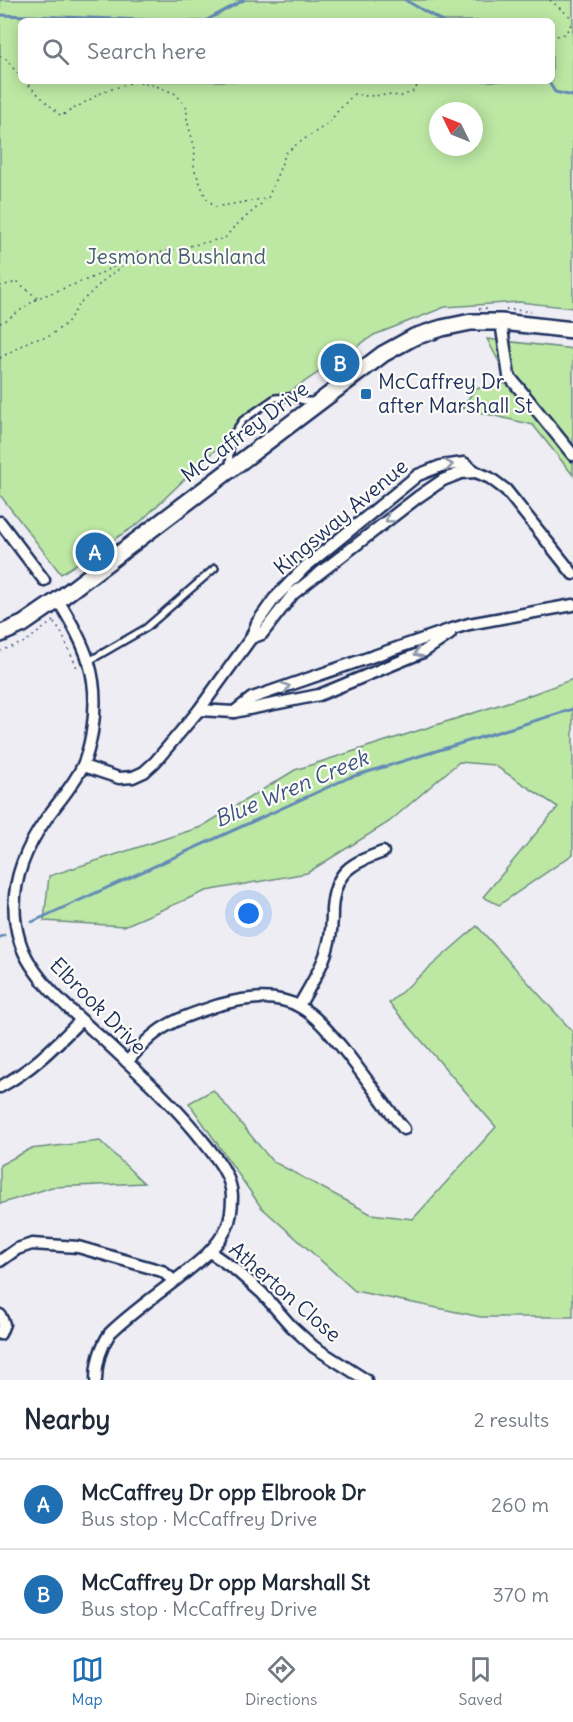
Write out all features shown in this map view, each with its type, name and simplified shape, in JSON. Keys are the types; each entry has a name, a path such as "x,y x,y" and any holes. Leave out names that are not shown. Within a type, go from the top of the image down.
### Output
{"main road":[{"name":"McCaffrey Drive","path":"0,634 23,624 58,600 383,354 414,337 471,322 501,322 573,330"}],"street":[{"path":"501,322 509,376 573,454"},
{"name":"Kingsway Avenue","path":"83,766 119,778 139,775 155,762 199,710 251,638 257,623 274,600 305,567 418,475 441,466 464,462 476,472 490,478 506,490 573,574"},
{"name":"Kingsway Avenue","path":"251,638 262,634 293,594 418,497 443,480 461,473 476,472"},
{"path":"0,522 44,580"},
{"name":"Elbrook Drive","path":"58,600 75,628 90,661 94,716 83,766 44,821 19,870 13,902 17,931 26,957 39,977 180,1114 209,1148 226,1175 231,1186 232,1197 227,1228 210,1252 110,1333 101,1348 96,1366 96,1380"},
{"path":"234,712 252,698 469,624 573,606"},
{"path":"199,710 234,712 319,695 423,652 469,624"},
{"path":"299,1006 321,964 329,943 335,889 339,879 353,864 383,852"},
{"path":"127,1062 156,1033 181,1019 240,999 273,999 299,1006 329,1032 404,1129"},
{"path":"0,1087 34,1066 81,1020"},
{"path":"0,1261 17,1249 32,1244 78,1247 162,1271 174,1281"},
{"name":"Atherton Close","path":"210,1252 262,1293 291,1326 314,1347 366,1380"},
{"path":"0,1315 4,1324 0,1334"}],"lane":[{"path":"228,472 231,437 243,420 275,398 289,397 305,401 321,401"},
{"path":"90,661 146,628 214,568"}],"path":[{"path":"550,0 573,20 565,34 555,36"},
{"path":"0,57 6,59 18,74"},
{"path":"27,84 61,116 103,92 127,84"},
{"path":"148,84 176,94 187,108 187,120 195,148 194,168 206,198 216,207 268,198"},
{"path":"0,323 38,298 94,278 122,262 134,252 158,253 225,238 233,228 268,198 286,153 329,123 354,94 402,96 414,91 418,84"},
{"path":"0,358 31,340 48,337 68,323 80,303 103,281 120,270 122,262"},
{"path":"0,286 18,282 38,298"},
{"path":"0,651 25,642 56,619"},
{"path":"53,622 61,632 78,670"}],"green space":[{"name":"Jesmond Bushland","path":"0,0 573,0 573,308 519,302 445,307 374,335 242,424 138,524 61,574 0,495"},
{"path":"487,339 573,349 573,475 533,425 462,408 475,389 510,383"},
{"path":"573,679 573,854 499,905 483,897 558,807 494,765 459,762 389,822 307,873 206,891 124,926 44,921 49,876 201,827 295,770 530,695"},
{"path":"477,926 573,1032 573,1317 481,1317 355,1291 261,1207 189,1103 213,1090 272,1161 371,1214 413,1219 496,1127 389,1003"},
{"path":"100,1141 144,1183 52,1187 0,1204 0,1165 30,1149"}],"waterway":[{"path":"211,18 244,0"},
{"path":"405,0 437,18"},
{"path":"0,15 88,18"},
{"path":"550,84 555,92 573,96"},
{"name":"Blue Wren Creek","path":"32,922 348,778 573,709"},
{"name":"Blue Wren Creek","path":"0,937 4,935"}],"place":[{"name":"McCaffrey Dr opp Marshall St","path":"340,363"},
{"name":"McCaffrey Dr after Marshall St","path":"366,394"},
{"name":"McCaffrey Dr opp Elbrook Dr","path":"95,552"}]}
